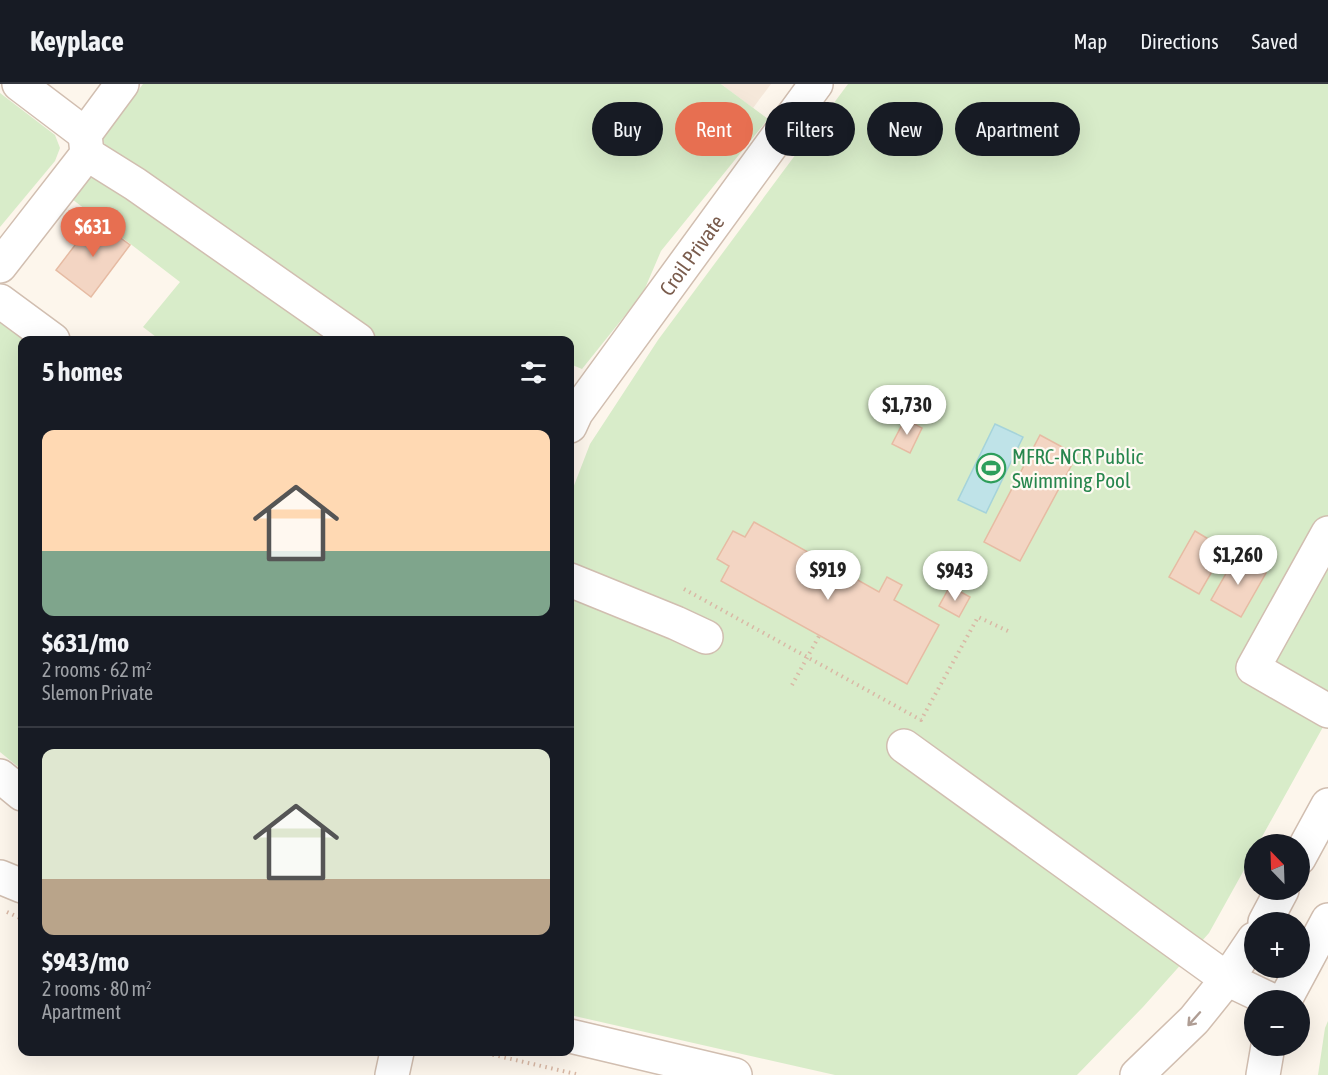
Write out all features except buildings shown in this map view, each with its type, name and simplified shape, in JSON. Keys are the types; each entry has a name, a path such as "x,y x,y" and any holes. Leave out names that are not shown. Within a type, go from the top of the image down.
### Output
{"street":[{"path":"19,84 135,184 352,336"},
{"path":"0,266 86,144 122,84"},
{"name":"Croil Private","path":"574,413 816,84"},
{"path":"0,301 48,336"},
{"path":"1328,533 1253,668 1328,711"},
{"path":"574,582 676,622 706,637"},
{"path":"904,746 1227,979 1250,990"},
{"path":"0,776 18,791"},
{"path":"1310,838 1328,804"},
{"path":"0,877 18,884"},
{"path":"1290,990 1328,920"},
{"path":"1137,1075 1194,1020 1244,954"},
{"path":"574,1037 735,1075"},
{"path":"392,1075 396,1056"},
{"path":"1263,1075 1266,1056"}],"path":[{"path":"684,589 921,720 978,617 1010,632"},
{"path":"792,685 819,636"},
{"path":"0,909 18,917"},
{"path":"498,1056 580,1075"}],"shaded area":[{"path":"721,84 771,84 753,108 753,102 745,102"}],"green space":[{"path":"143,84 721,84 745,102 675,102 675,156 738,156 661,251 643,293 582,369 574,366 574,336 374,336 105,145 102,138"},
{"path":"848,84 1328,84 1328,718 1264,834 1244,834 1244,870 1209,933 1143,1007 1077,1075 835,1075 574,1016 574,486 590,444 658,340 795,156 855,156 855,102 835,102"},
{"path":"0,93 55,135 60,148 55,161 0,227"},
{"path":"753,108 765,117 765,123 753,138"},
{"path":"92,177 106,177 327,336 155,336 143,327 180,282 68,196 80,181"},
{"path":"0,314 27,336 18,336 18,767 0,752"},
{"path":"1328,1021 1328,1075 1318,1075 1325,1028"}],"water":[{"name":"MFRC-NCR Public Swimming Pool","path":"995,424 1023,437 986,513 958,500"}],"place":[{"name":"MFRC-NCR Public Swimming Pool","path":"991,468"}]}
